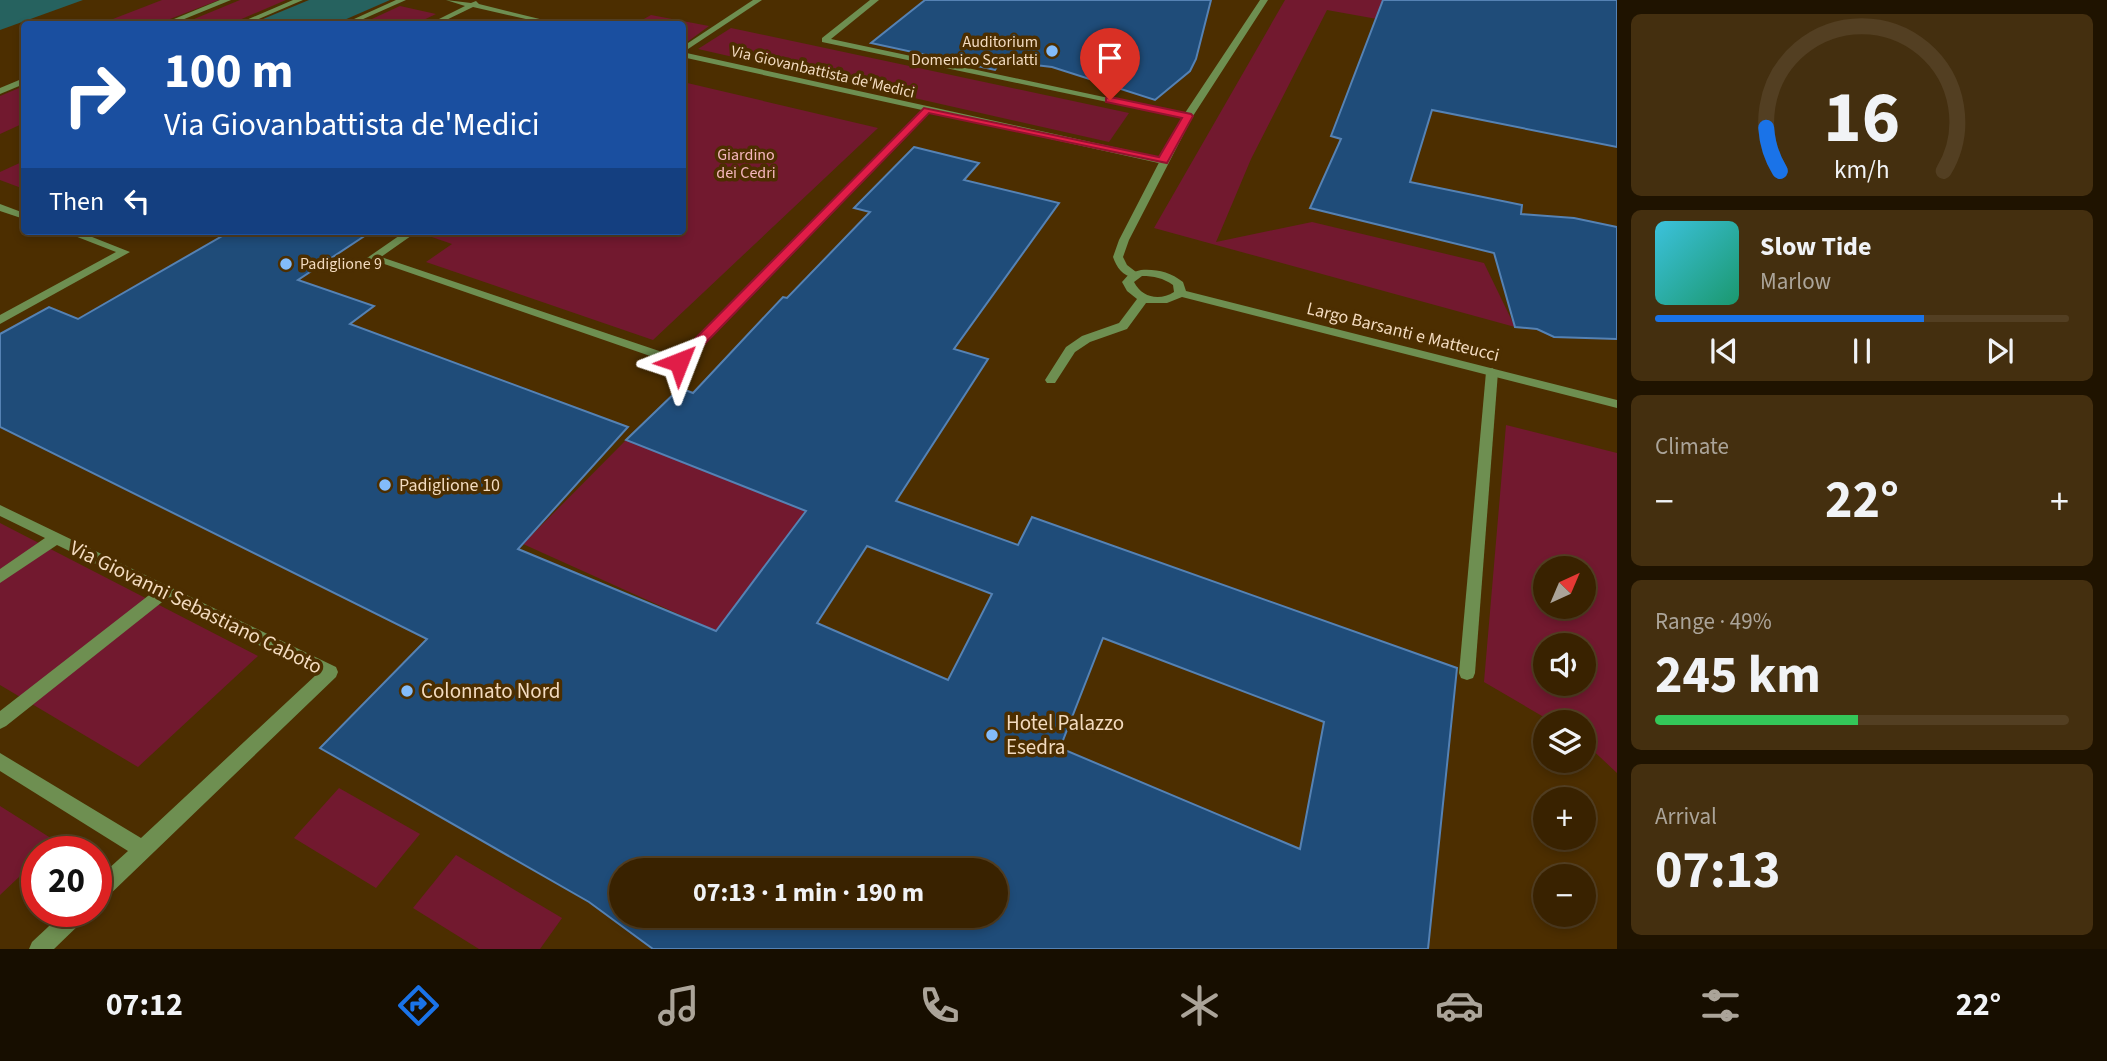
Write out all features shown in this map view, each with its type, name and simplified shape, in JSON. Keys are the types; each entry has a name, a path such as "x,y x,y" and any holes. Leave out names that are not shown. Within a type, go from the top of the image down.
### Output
{"street":[{"path":"174,21 228,0"},
{"path":"248,21 299,0"},
{"path":"354,21 402,0"},
{"path":"450,0 543,21"},
{"path":"439,21 482,0"},
{"path":"686,50 758,0"},
{"path":"875,0 825,40 1188,116"},
{"path":"1134,275 1122,267 1118,257 1163,161 1188,116 1264,0"},
{"name":"Via Giovanbattista de'Medici","path":"686,54 1163,161"},
{"path":"0,91 21,82"},
{"path":"407,235 373,258 679,362 927,110"},
{"path":"0,207 21,215"},
{"path":"0,320 125,252 78,235"},
{"path":"1148,272 1166,275 1179,284 1180,293 1170,300 1144,298 1129,286 1130,278 1148,272"},
{"name":"Largo Barsanti e Matteucci","path":"1180,293 1617,404"},
{"path":"1051,380 1070,350 1086,339 1123,326 1144,298"},
{"path":"1466,673 1492,372"},
{"name":"Via Giovanni Sebastiano Caboto","path":"0,510 330,672 112,879"},
{"path":"0,577 56,538"},
{"path":"0,721 164,592"},
{"path":"0,761 143,850"},
{"path":"39,949 62,927"}],"green space":[{"path":"162,0 219,0 165,21 108,21"},
{"path":"240,0 286,0 237,21 189,21"},
{"path":"1285,0 1617,0 1617,62 1327,10 1251,159 1216,242 1312,222 1484,263 1515,327 1154,228"},
{"path":"400,6 436,14 421,21 368,21"},
{"path":"651,15 683,21 640,21"},
{"path":"686,22 709,26 686,43"},
{"path":"731,28 1129,113 1109,142 698,49"},
{"name":"Giardino dei Cedri","path":"686,83 878,128 653,340 426,262 452,244 426,235 686,235"},
{"path":"21,87 21,124 0,134 0,96"},
{"path":"21,162 21,188 0,180 0,172"},
{"path":"1506,425 1617,453 1617,773 1596,753 1596,710 1533,711 1484,682"},
{"path":"626,440 806,511 716,631 523,544"},
{"path":"0,523 258,656 138,767 0,685"},
{"path":"339,788 420,834 376,888 294,838"},
{"path":"0,806 48,836 21,836 21,875 0,895"},
{"path":"456,855 562,918 540,949 479,949 413,908"}],"water":[{"path":"0,0 83,0 21,21 0,30"},
{"path":"309,0 390,0 342,21 258,21"}],"building":[{"name":"Auditorium Domenico Scarlatti","path":"925,0 1211,0 1196,59 1190,71 1155,100 1052,67 1001,61 995,70 871,43"},
{"path":"1383,0 1617,0 1617,147 1432,110 1410,182 1522,205 1521,214 1574,218 1617,227 1617,339 1554,337 1537,329 1515,327 1494,253 1310,208 1341,139 1331,136"},
{"path":"914,147 979,163 964,180 1059,203 954,349 988,359 896,501 1018,545 1032,517 1457,668 1428,949 653,949 624,928 1008,928 1008,858 609,858 609,917 589,902 320,748 427,639 0,427 0,334 49,307 78,319 224,235 366,235 298,280 374,306 350,324 628,427 518,549 716,631 806,511 626,440 680,388 693,393 783,297 787,298 870,212 854,208","holes":["867,546 992,594 948,680 817,623","1103,638 1324,722 1300,849 1060,748"]}],"place":[{"name":"Auditorium Domenico Scarlatti","path":"1052,51"},
{"name":"Padiglione 9","path":"286,264"},
{"name":"Padiglione 10","path":"385,485"},
{"name":"Colonnato Nord","path":"407,691"},
{"name":"Hotel Palazzo Esedra","path":"992,735"}],"route":[{"path":"679,362 927,110 1163,161 1188,116 1110,100"}]}
